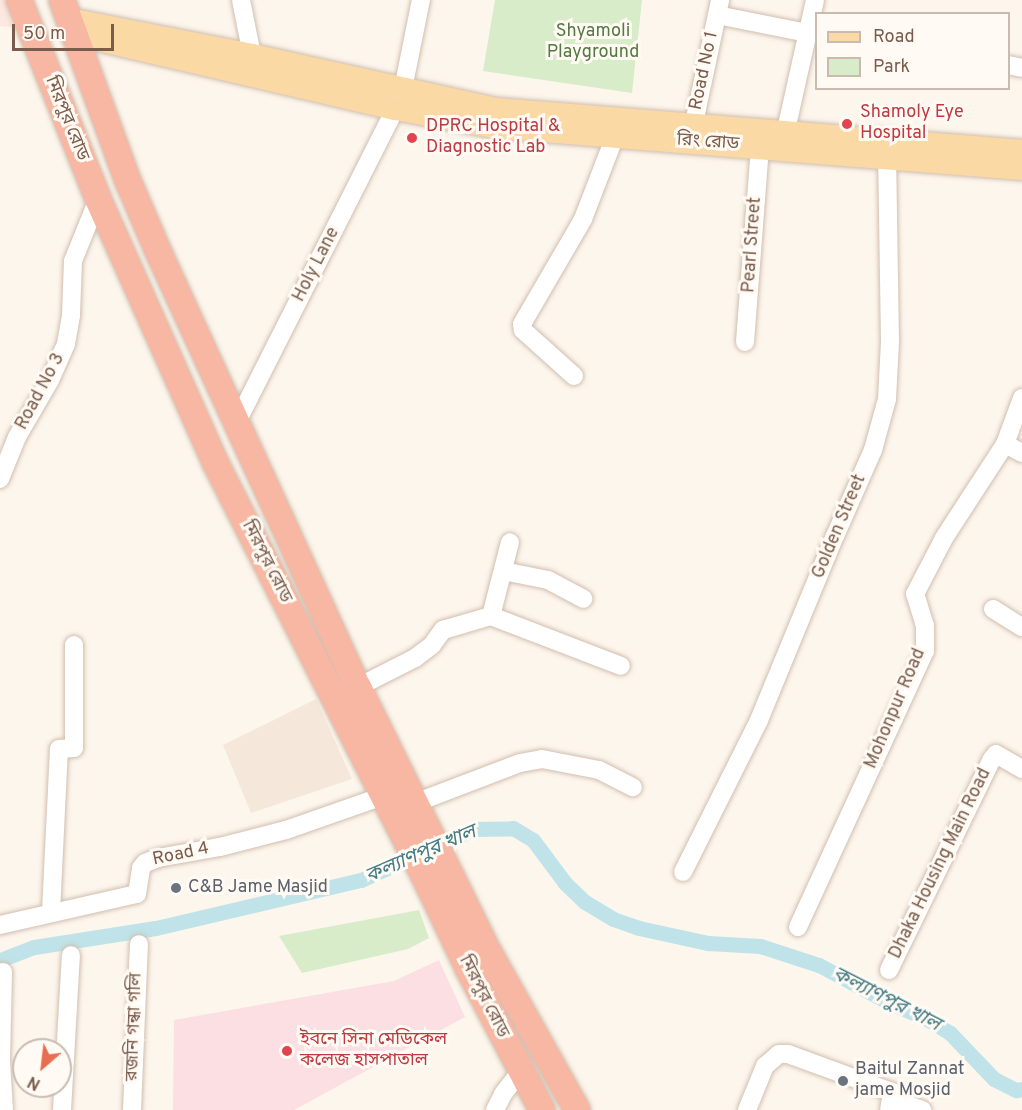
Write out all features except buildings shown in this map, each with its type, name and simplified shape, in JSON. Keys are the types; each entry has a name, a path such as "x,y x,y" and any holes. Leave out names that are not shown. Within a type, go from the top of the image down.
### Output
{"highway":[{"name":"মিরপুর রোড","path":"19,0 98,199 215,462 383,796 412,815"},
{"name":"মিরপুর রোড","path":"69,18 132,191 358,687 521,1071 542,1110"},
{"path":"215,462 242,433"},
{"path":"235,500 265,483"},
{"name":"মিরপুর রোড","path":"439,878 489,952 577,1110"}],"main road":[{"name":"রিং রোড","path":"69,18 252,55 493,127 615,136 786,130 1022,152"},
{"name":"রিং রোড","path":"69,18 399,99 692,133 760,147 1022,169"}],"street":[{"path":"242,0 252,55"},
{"name":"Holy Lane","path":"242,433 399,99 421,0"},
{"path":"786,130 815,0"},
{"path":"718,7 811,24"},
{"name":"Road No 1","path":"692,133 718,7"},
{"path":"574,376 523,330 522,324 583,219 615,136"},
{"name":"Pearl Street","path":"745,342 760,147"},
{"name":"Golden Street","path":"683,872 759,720 873,450 887,399 890,342 887,157"},
{"name":"Road No 3","path":"0,479 17,437 50,380 66,344 71,315 73,261 98,199"},
{"name":"Mohonpur Road","path":"798,927 925,651 925,626 915,594 944,538 1005,444 1022,398"},
{"path":"1005,444 1022,453"},
{"path":"491,616 510,542"},
{"path":"503,571 548,580 583,599"},
{"path":"993,609 1022,627"},
{"path":"358,687 415,658 432,645 443,630 491,616 621,666"},
{"path":"51,912 59,749 74,748 74,645"},
{"name":"Dhaka Housing Main Road","path":"890,970 992,759 996,754 1022,769"},
{"path":"412,815 520,763 542,759 578,768 600,770 633,787"},
{"name":"Road 4","path":"0,925 137,894 141,868 144,863 286,830 383,796"},
{"name":"রজনি গন্ধা গলি","path":"132,1110 139,944"},
{"path":"62,1110 70,955"},
{"path":"3,972 0,1060 4,1110"},
{"path":"747,1110 765,1066 779,1054 788,1054 891,1091 894,1094 891,1105 922,1110"},
{"path":"495,1110 502,1094 521,1071"}],"shaded area":[{"path":"0,0 4,0 12,27 0,26"},
{"path":"316,699 352,779 251,813 223,745"},
{"name":"ইবনে সিনা মেডিকেল কলেজ হাসপাতাল","path":"439,960 465,1017 294,1110 173,1110 174,1020 394,981"}],"green space":[{"name":"Shyamoli Playground","path":"495,0 642,0 632,93 483,71"},
{"path":"419,910 429,938 408,949 302,973 279,936"}],"waterway":[{"name":"কল্যাণপুর খাল","path":"0,960 34,947 156,928 361,880 474,829 513,828 533,840 565,883 585,902 613,919 639,928 708,943 760,946 819,965 950,1033 994,1079 1016,1090 1022,1089"}],"place":[{"name":"Shamoly Eye Hospital","path":"847,124"},
{"name":"DPRC Hospital & Diagnostic Lab","path":"412,138"},
{"name":"C&B Jame Masjid","path":"176,888"},
{"name":"ইবনে সিনা মেডিকেল কলেজ হাসপাতাল","path":"287,1051"},
{"name":"Baitul Zannat jame Mosjid","path":"843,1081"}]}
